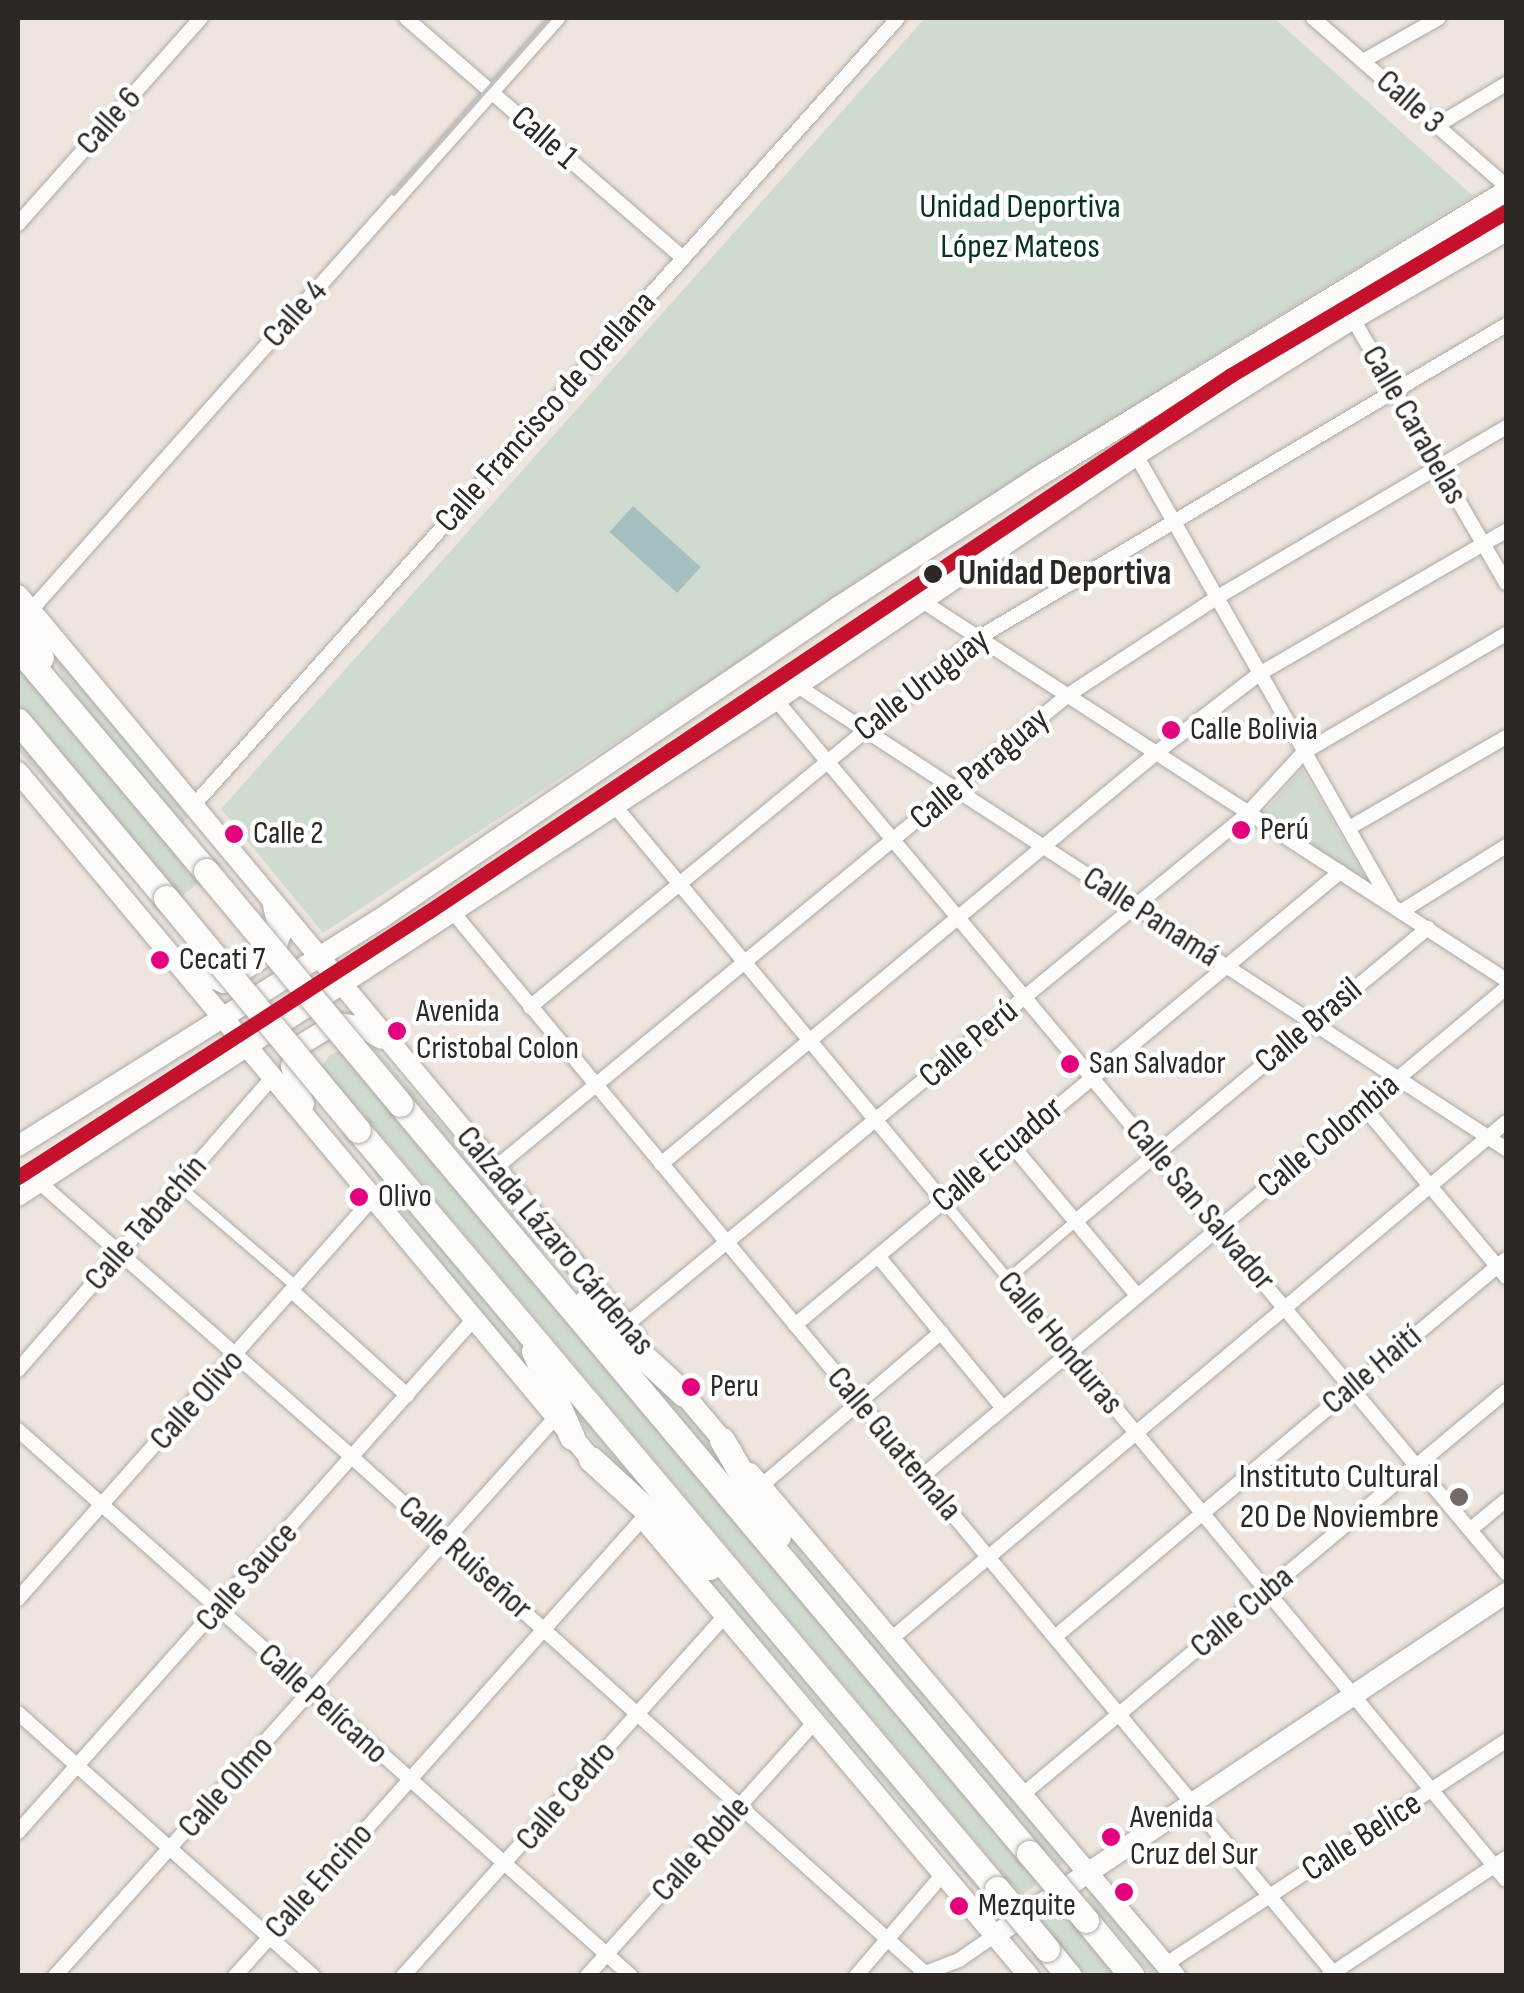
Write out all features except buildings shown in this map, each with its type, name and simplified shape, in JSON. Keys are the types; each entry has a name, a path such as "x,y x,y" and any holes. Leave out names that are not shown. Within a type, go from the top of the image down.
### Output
{"highway":[{"path":"22,608 76,718"},
{"name":"Calzada Lázaro Cárdenas","path":"18,648 1132,1976"},
{"path":"18,721 1069,1976"},
{"path":"511,1236 684,1394"},
{"path":"522,1324 563,1428"},
{"path":"722,1440 813,1596"},
{"path":"591,1459 786,1637"}],"main road":[{"path":"18,1146 380,919 932,546 1506,188"},
{"path":"18,1196 776,700 1136,455 1353,320 1506,231"},
{"name":"Calzada Lázaro Cárdenas","path":"22,608 193,806 1170,1970"},
{"path":"18,772 248,1044 563,1428 726,1614 1029,1976"},
{"path":"175,958 210,979 230,982 280,944 271,900"},
{"path":"375,962 380,919"},
{"path":"309,1119 292,1066 297,1048 337,1023 358,1026 392,1045"},
{"path":"198,1036 212,1042 215,1066"},
{"path":"995,1934 1506,1594"}],"street":[{"name":"Calle 6","path":"18,224 202,18"},
{"name":"Calle 1","path":"406,18 683,258"},
{"name":"Calle 4","path":"22,608 558,18"},
{"name":"Calle Francisco de Orellana","path":"193,806 898,18"},
{"name":"Calle 3","path":"1314,18 1506,188"},
{"path":"1363,61 1439,18"},
{"path":"1436,126 1506,84"},
{"name":"Calle Carabelas","path":"1353,320 1506,582"},
{"name":"Calle Uruguay","path":"530,1007 978,638 1506,325"},
{"name":"Calle Paraguay","path":"494,1169 1068,695 1216,598 1506,428"},
{"path":"1136,455 1303,753 1396,908"},
{"path":"662,1164 1156,753 1259,674 1506,531"},
{"path":"922,600 1246,815 1506,980"},
{"name":"Calle Perú","path":"626,1325 1246,815 1303,753 1506,634"},
{"name":"Calle Panamá","path":"796,685 1506,1148"},
{"name":"Calle San Salvador","path":"776,700 1506,1573"},
{"path":"1348,828 1506,736"},
{"name":"Calle Honduras","path":"614,805 1352,1697 1432,1791 1501,1862 1506,1880"},
{"path":"1396,908 1506,846"},
{"name":"Calle Ecuador","path":"795,1325 1340,872"},
{"name":"Calle Guatemala","path":"452,911 1332,1974"},
{"name":"Calle Brasil","path":"1008,1280 1428,928"},
{"name":"Calle Colombia","path":"921,1477 1506,988"},
{"name":"Calle Tabachín","path":"18,1370 274,1076"},
{"path":"1364,1107 1504,1267"},
{"path":"891,1639 1506,1122"},
{"path":"1011,1144 1137,1295"},
{"name":"Calle Ruiseñor","path":"39,1182 354,1458 923,1974"},
{"path":"178,1186 407,1395"},
{"name":"Calle Olivo","path":"18,1600 373,1198"},
{"path":"878,1256 1003,1408"},
{"name":"Calle Haití","path":"1055,1637 1352,1387 1504,1267"},
{"name":"Calle Sauce","path":"18,1832 474,1320"},
{"path":"761,1486 941,1332"},
{"name":"Calle Cuba","path":"1022,1795 1506,1390"},
{"name":"Calle Olmo","path":"55,1976 311,1693 443,1539 563,1428"},
{"name":"Calle Pelícano","path":"18,1430 631,1976"},
{"path":"1471,1529 1506,1500"},
{"name":"Calle Encino","path":"235,1976 643,1518"},
{"name":"Calle Cedro","path":"403,1976 726,1614"},
{"path":"18,1713 314,1976"},
{"name":"Calle Roble","path":"588,1976 815,1722"},
{"name":"Calle Belice","path":"1170,1970 1270,1896 1506,1741"},
{"path":"1332,1974 1501,1862"},
{"path":"856,1976 944,1874"},
{"path":"923,1974 959,1960 995,1934"}],"green space":[{"name":"Unidad Deportiva López Mateos","path":"925,18 1274,18 1473,196 1115,417 323,933 221,809"},
{"path":"31,622 188,817 181,825 84,713"},
{"path":"18,662 201,880 167,909 18,732"},
{"path":"18,732 131,866 124,871 18,750"},
{"path":"1302,769 1368,882 1261,815"},
{"path":"347,1016 615,1321 523,1232"},
{"path":"360,1042 1041,1882 1021,1895 360,1110 345,1121 311,1081 330,1055"},
{"path":"340,1119 516,1331 536,1379 391,1200"},
{"path":"599,1324 685,1401 763,1523"},
{"path":"547,1360 708,1553 645,1501 590,1437"},
{"path":"759,1490 1069,1859 1059,1867 810,1576"},
{"path":"684,1552 786,1642 1001,1907 995,1911"},
{"path":"1096,1891 1168,1975 1151,1975 1086,1897"},
{"path":"1064,1907 1122,1975 1086,1975 1040,1922"}],"water":[{"path":"633,506 701,567 677,593 610,532"}],"railway":[{"path":"394,194 551,18"}],"transit line":[{"path":"18,1177 428,912 1231,375 1506,212"}],"place":[{"name":"Unidad Deportiva","path":"933,574"},
{"name":"Calle Bolivia","path":"1171,730"},
{"name":"Perú","path":"1241,830"},
{"name":"Calle 2","path":"234,834"},
{"name":"Cecati 7","path":"160,960"},
{"name":"Avenida Cristobal Colon","path":"397,1031"},
{"name":"San Salvador","path":"1070,1064"},
{"name":"Olivo","path":"359,1197"},
{"name":"Peru","path":"691,1387"},
{"name":"Instituto Cultural 20 De Noviembre","path":"1459,1497"},
{"name":"Avenida Cruz del Sur","path":"1111,1837"},
{"name":"Mezquite","path":"959,1906"}]}
